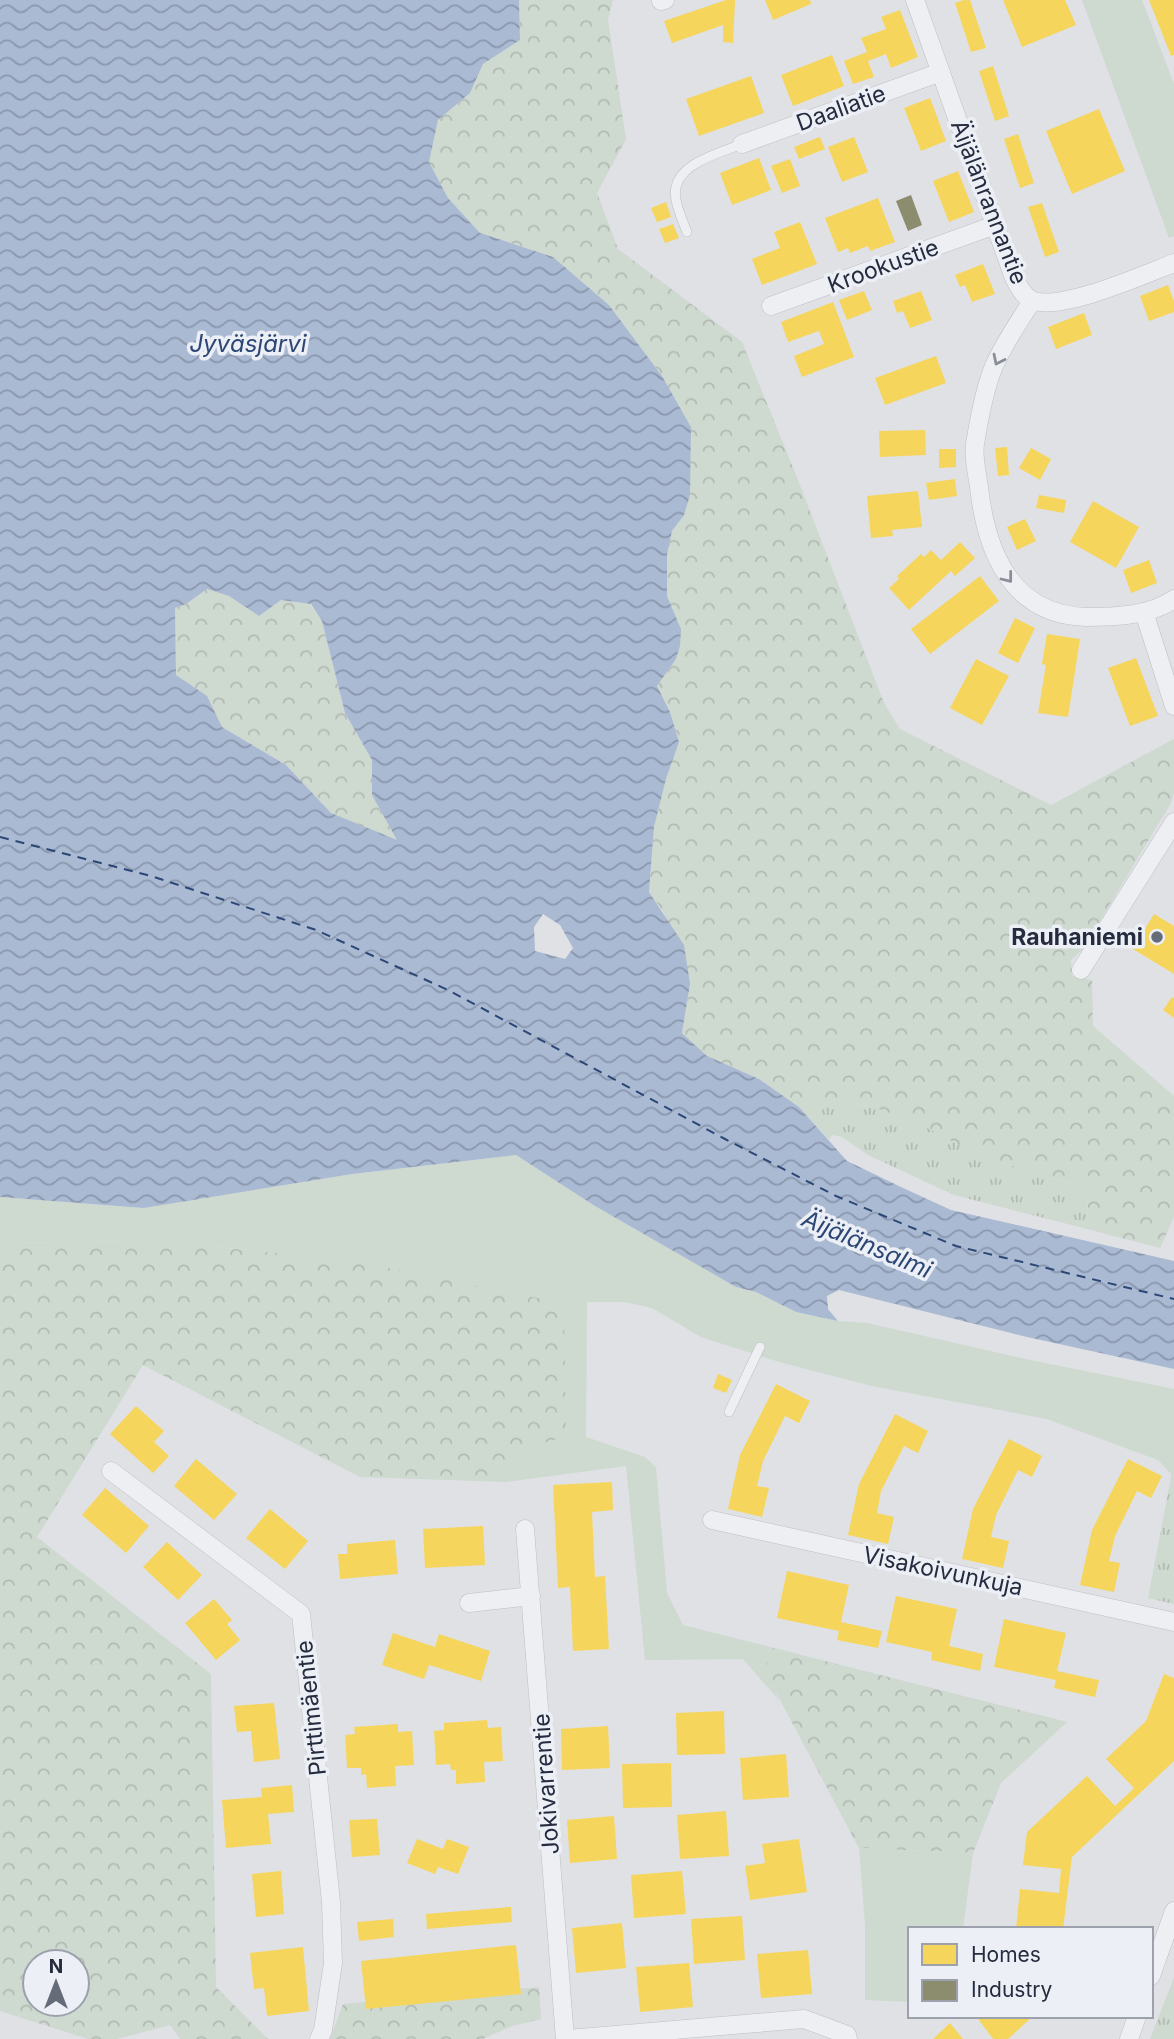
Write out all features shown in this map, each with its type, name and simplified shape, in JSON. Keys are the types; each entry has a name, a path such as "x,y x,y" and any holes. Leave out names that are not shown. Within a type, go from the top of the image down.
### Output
{"street":[{"name":"Äijälänrannantie","path":"915,0 1014,278 1023,293 1032,301 1052,303 1070,300 1174,263"},
{"name":"Daaliatie","path":"742,144 941,72"},
{"name":"Krookustie","path":"771,306 995,225"},
{"path":"1032,301 994,367 975,448 981,503 989,537 1002,571 1019,592 1046,608 1075,617 1105,617 1144,611 1174,599"},
{"path":"1144,611 1174,706"},
{"path":"1081,970 1174,822"},
{"name":"Pirttimäentie","path":"111,1471 301,1615 331,1902 333,1963 323,2030 319,2039"},
{"name":"Visakoivunkuja","path":"712,1520 1174,1622"},
{"name":"Jokivarrentie","path":"525,1528 566,2039"},
{"path":"469,1602 531,1596"},
{"path":"1153,1970 1174,1911"},
{"path":"1129,2039 1136,2018"},
{"path":"566,2039 803,2019 847,2035 848,2039"}],"lane":[{"path":"687,232 676,202 675,190 679,178 693,164 742,144"},
{"path":"729,1412 760,1347"}],"green space":[{"path":"519,0 613,0 608,20 626,139 597,193 618,249 742,342 884,703 900,729 1051,805 1174,739 1174,792 1171,803 1083,949 1071,960 1072,976 1092,980 1093,1026 1174,1096 1174,1217 1160,1248 1087,1229 1088,1188 974,1153 930,1129 882,1110 837,1100 799,1107 759,1079 707,1056 682,1033 690,984 664,913 649,892 654,827 679,742 670,712 657,686 676,659 681,629 667,596 667,555 672,531 684,515 691,427 662,376 609,305 553,257 480,233 448,198 429,162 438,120 470,93 483,64 520,40"},
{"path":"1082,0 1142,0 1174,84 1174,236 1169,238"},
{"path":"207,589 229,596 259,616 281,600 310,604 322,621 345,713 372,760 372,795 398,841 331,813 286,765 222,727 206,696 176,675 175,608 186,604"},
{"path":"837,1100 882,1110 930,1129 975,1153 1088,1188 1087,1229 954,1195 868,1155 842,1137 832,1135 829,1140 799,1107"},
{"path":"516,1155 595,1206 736,1287 756,1292 796,1312 838,1321 867,1323 1174,1389 1174,1477 1158,1460 1047,1419 872,1386 779,1362 701,1337 652,1308 624,1302 587,1302 586,1437 645,1457 656,1467 667,1593 683,1625 770,1647 765,1670 779,1700 743,1659 645,1660 626,1466 506,1482 507,1452 566,1437 564,1303 338,1258 146,1241 0,1243 0,1197 144,1208 352,1174"},
{"path":"146,1241 338,1258 565,1303 566,1437 508,1452 506,1482 360,1477 143,1365 37,1537 211,1674 216,1987 268,2039 180,2039 170,2025 117,2039 88,2039 22,2018 91,2018 91,1948 21,1948 21,2018 0,2011 0,1243"},
{"path":"1172,1472 1174,1477 1174,1604 1148,1598"},
{"path":"770,1647 1067,1722 1001,1783 973,1853 859,1848 764,1670"},
{"path":"859,1848 973,1853 963,1927 908,1927 908,2002 865,2000 865,1925"},
{"path":"1174,1977 1174,2039 1150,2039"},
{"path":"539,1987 541,2019 512,2026 483,2039 330,2039 343,2004"}],"water":[{"name":"Jyväsjärvi","path":"0,0 519,0 520,40 483,64 470,93 438,120 429,162 448,198 480,233 553,257 609,305 662,376 691,427 690,495 684,515 672,531 667,555 667,596 681,629 680,646 676,659 657,686 670,712 679,742 654,827 649,892 684,945 690,984 682,1033 707,1056 759,1079 799,1107 847,1161 901,1187 951,1210 1174,1261 1174,1369 1027,1337 839,1290 827,1296 828,1309 838,1321 796,1312 756,1292 736,1287 595,1206 516,1155 352,1174 144,1208 0,1197","holes":["207,589 229,596 259,616 281,600 311,604 322,621 345,713 372,760 372,795 397,840 331,813 286,765 222,727 207,696 176,675 175,608 186,604","543,914 560,925 573,948 565,959 535,951 534,927"]}],"building: Homes":[{"path":"726,0 735,0 733,43 723,42 723,25 672,43 664,21"},
{"path":"765,0 810,0 811,4 773,20"},
{"path":"970,0 986,48 971,52 955,3"},
{"path":"1003,0 1065,0 1076,25 1022,47"},
{"path":"1149,0 1174,0 1174,55 1171,56"},
{"path":"900,10 918,57 891,68 886,54 868,61 874,77 853,84 844,61 867,52 861,38 886,29 881,17"},
{"path":"832,55 844,86 793,106 781,75"},
{"path":"993,66 1009,116 995,121 979,71"},
{"path":"751,76 764,113 699,136 686,99"},
{"path":"930,98 946,141 921,151 904,108"},
{"path":"1099,109 1125,171 1072,194 1046,131"},
{"path":"1018,134 1034,183 1020,188 1004,139"},
{"path":"820,137 825,149 799,159 794,147"},
{"path":"854,137 868,172 842,182 828,147"},
{"path":"759,158 771,190 732,205 720,173"},
{"path":"790,159 800,186 782,193 771,166"},
{"path":"958,171 974,212 949,222 933,181"},
{"path":"878,198 895,242 870,251 868,246 850,253 848,248 838,252 825,218"},
{"path":"666,202 671,217 657,222 651,208"},
{"path":"1042,203 1059,252 1045,257 1028,207"},
{"path":"800,222 817,264 762,285 752,259 780,248 774,232"},
{"path":"673,224 679,238 665,243 659,229"},
{"path":"983,264 995,294 972,302 965,285 960,287 955,275"},
{"path":"1168,285 1174,301 1174,312 1149,321 1140,296"},
{"path":"864,291 872,310 847,320 839,300"},
{"path":"921,291 932,320 910,328 903,311 897,313 893,301"},
{"path":"833,302 854,357 802,377 794,356 824,344 819,331 788,342 781,322"},
{"path":"1084,313 1092,335 1056,349 1048,327"},
{"path":"936,356 946,383 885,405 875,378"},
{"path":"925,430 926,455 880,457 879,431"},
{"path":"1007,447 1009,475 998,476 995,448"},
{"path":"1031,448 1051,459 1040,480 1019,468"},
{"path":"939,449 956,449 956,467 939,468"},
{"path":"955,479 957,496 929,500 926,483"},
{"path":"918,491 922,527 892,530 893,536 871,538 867,496"},
{"path":"1039,495 1066,500 1064,513 1036,508"},
{"path":"1093,501 1139,527 1116,568 1070,542"},
{"path":"1025,519 1036,541 1017,550 1007,527"},
{"path":"960,542 975,558 955,576 951,571 909,610 889,588 899,579 897,576 921,554 924,557 931,550 941,560"},
{"path":"1149,560 1157,583 1131,593 1123,570"},
{"path":"980,576 999,601 930,654 911,629"},
{"path":"1015,618 1035,628 1018,663 998,653"},
{"path":"1047,634 1080,639 1068,717 1038,713 1046,665 1042,664"},
{"path":"1136,658 1158,716 1130,726 1108,668"},
{"path":"976,659 1009,676 982,725 950,708"},
{"name":"Rauhaniemi","path":"1154,914 1174,926 1174,974 1133,949"},
{"path":"1172,997 1174,998 1174,1018 1163,1010"},
{"path":"718,1374 732,1380 726,1393 713,1388"},
{"path":"776,1384 810,1401 799,1423 785,1416 763,1461 757,1486 769,1488 762,1517 728,1509 740,1455"},
{"path":"136,1406 164,1431 154,1442 169,1456 153,1473 110,1434"},
{"path":"895,1414 928,1431 918,1453 904,1446 881,1491 877,1513 894,1517 888,1544 848,1535 859,1484"},
{"path":"1009,1439 1042,1456 1032,1477 1018,1470 996,1515 991,1537 1009,1541 1003,1568 962,1559 973,1509"},
{"path":"196,1459 237,1494 214,1520 174,1486"},
{"path":"1128,1459 1162,1476 1151,1498 1137,1491 1115,1536 1109,1561 1120,1563 1114,1592 1080,1585 1092,1530"},
{"path":"612,1482 613,1510 592,1512 595,1577 605,1576 609,1649 573,1651 570,1587 558,1588 553,1485"},
{"path":"105,1488 149,1526 126,1553 82,1515"},
{"path":"270,1509 308,1541 285,1569 246,1538"},
{"path":"483,1526 485,1565 425,1568 423,1529"},
{"path":"395,1540 398,1574 340,1579 338,1554 347,1554 347,1544"},
{"path":"167,1542 202,1575 178,1600 143,1567"},
{"path":"787,1571 849,1585 841,1622 882,1631 878,1648 837,1640 839,1631 777,1618"},
{"path":"896,1596 957,1609 949,1646 983,1654 980,1671 931,1660 932,1652 886,1642"},
{"path":"214,1599 232,1620 227,1624 240,1640 216,1660 185,1623"},
{"path":"1004,1619 1066,1633 1057,1671 1099,1680 1095,1697 1054,1688 1056,1680 994,1667"},
{"path":"393,1633 435,1647 439,1634 490,1651 481,1681 429,1665 424,1679 382,1665"},
{"path":"1164,1674 1174,1678 1174,1761 1072,1857 1063,1927 1016,1927 1020,1889 1059,1893 1061,1869 1023,1865 1027,1832 1087,1776 1115,1806 1134,1788 1106,1759 1146,1721"},
{"path":"274,1703 280,1759 254,1762 251,1731 237,1732 234,1706"},
{"path":"724,1711 725,1754 677,1755 676,1713"},
{"path":"487,1720 488,1728 501,1727 503,1761 484,1762 485,1782 456,1784 456,1770 451,1770 450,1764 436,1765 434,1731 444,1730 444,1723"},
{"path":"398,1724 398,1732 412,1731 414,1765 395,1766 396,1786 367,1788 366,1774 361,1775 361,1768 347,1768 345,1735 355,1734 354,1727"},
{"path":"608,1726 610,1768 562,1770 561,1729"},
{"path":"786,1754 789,1797 743,1800 740,1758"},
{"path":"671,1763 672,1807 623,1808 622,1764"},
{"path":"292,1785 294,1812 268,1814 271,1844 226,1848 222,1800 262,1797 261,1788"},
{"path":"726,1811 729,1856 680,1859 677,1815"},
{"path":"614,1816 617,1859 570,1863 567,1820"},
{"path":"377,1819 380,1855 352,1857 349,1820"},
{"path":"417,1839 443,1849 447,1839 469,1847 458,1874 438,1867 435,1874 407,1863"},
{"path":"799,1839 807,1892 750,1900 745,1866 765,1863 762,1844"},
{"path":"281,1871 284,1914 256,1917 252,1874"},
{"path":"682,1871 686,1914 634,1918 631,1875"},
{"path":"511,1907 512,1922 427,1929 426,1914"},
{"path":"742,1916 745,1960 694,1964 691,1919"},
{"path":"393,1919 394,1937 359,1941 357,1922"},
{"path":"622,1923 626,1968 576,1973 572,1928"},
{"path":"516,1945 521,1994 366,2009 361,1961"},
{"path":"303,1947 309,2011 267,2016 264,1988 254,1989 250,1953"},
{"path":"808,1950 812,1994 761,1998 757,1954"},
{"path":"689,1963 693,2007 640,2012 636,1967"},
{"path":"977,2018 1031,2018 1008,2039 993,2039"},
{"path":"950,2023 963,2039 933,2039"}],"building: Industry":[{"path":"911,195 922,225 908,231 896,201"}],"ferry route":[{"path":"0,837 151,876 316,930 448,990 836,1196 956,1246 1174,1299"}],"place":[{"name":"Rauhaniemi","path":"1157,937"}],"water label":[{"name":"Äijälänsalmi","path":"867,1244"}]}
